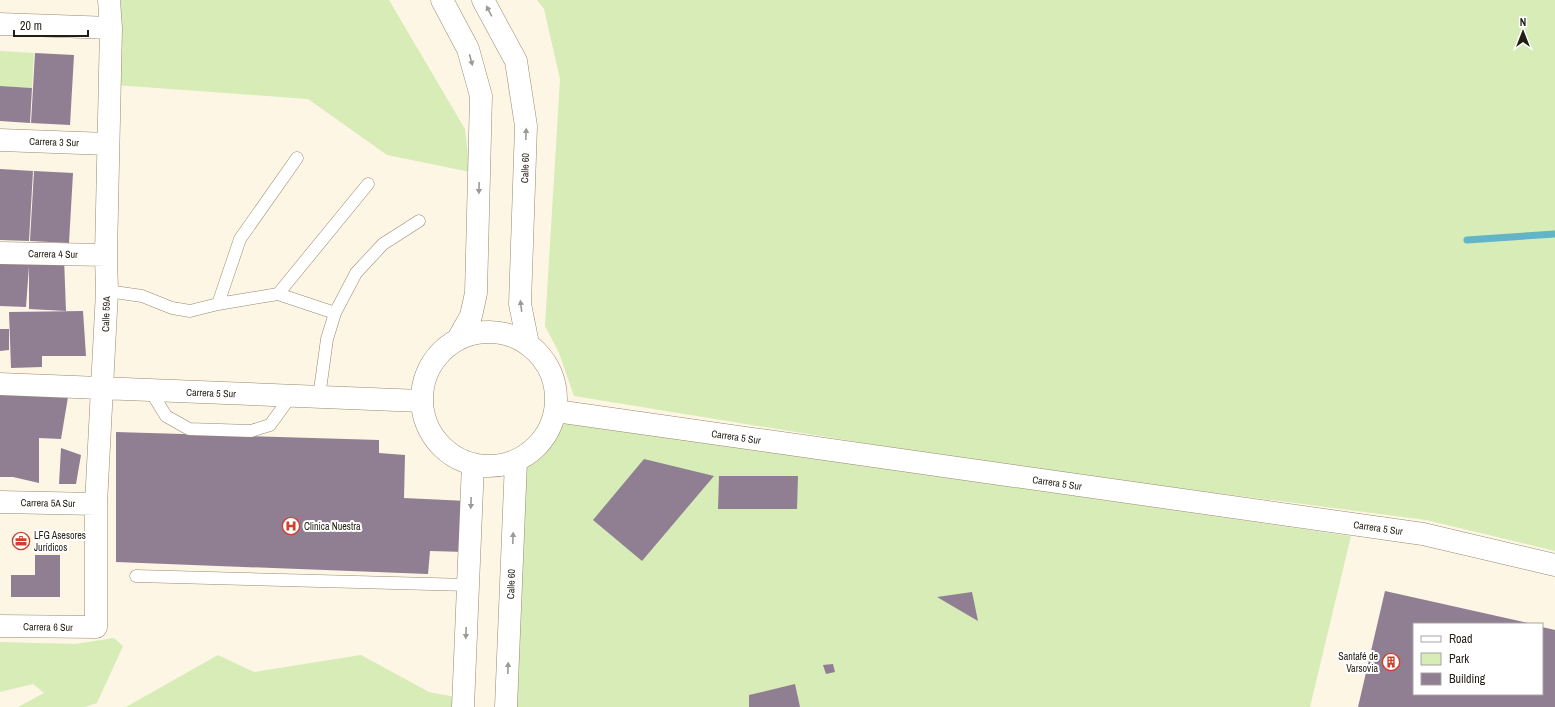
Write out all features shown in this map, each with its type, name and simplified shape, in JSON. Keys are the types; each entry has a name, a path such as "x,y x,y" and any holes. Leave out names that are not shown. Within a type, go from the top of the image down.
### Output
{"street":[{"name":"Calle 59A","path":"96,628 96,504 107,292 106,255 111,28 109,0"},
{"path":"442,0 468,49 481,96 476,293 471,316 458,339"},
{"name":"Calle 60","path":"483,0 516,60 526,126 520,304 528,344"},
{"path":"0,24 111,28"},
{"name":"Carrera 3 Sur","path":"0,140 108,144"},
{"name":"Carrera 4 Sur","path":"0,253 106,255"},
{"path":"494,331 512,335 528,344 540,354 551,370 556,389 556,411 549,432 535,449 516,461 494,466 473,464 453,456 437,441 426,422 421,401 424,382 430,365 442,350 458,339 475,333 494,331"},
{"name":"Carrera 5 Sur","path":"0,384 421,401"},
{"name":"Carrera 5 Sur","path":"556,411 1423,534 1555,566"},
{"name":"Calle 60","path":"506,707 516,461"},
{"path":"463,707 473,464"},
{"name":"Carrera 5A Sur","path":"0,502 96,504"},
{"name":"Carrera 6 Sur","path":"0,626 96,628"}],"lane":[{"path":"218,304 240,239 297,158"},
{"path":"278,294 368,184"},
{"path":"319,397 327,339 335,313 356,273 383,244 419,221"},
{"path":"107,292 142,296 172,308 190,311 218,304 278,294 335,313"},
{"path":"150,390 166,416 189,429 251,431 270,425 291,396"},
{"path":"136,576 468,585"}],"green space":[{"path":"121,0 389,0 465,129 470,172 387,155 308,99 115,85"},
{"path":"537,0 1555,0 1555,551 1426,520 992,464 574,396 559,353 545,326 560,79 544,9"},
{"path":"0,51 34,53 32,88 0,86"},
{"path":"562,423 615,429 1351,536 1310,707 516,707 525,468 546,450"},
{"path":"114,638 123,646 97,703 85,707 18,707 44,693 33,684 0,692 0,642 75,644"},
{"path":"218,655 254,672 361,655 429,692 455,697 454,707 126,707"}],"building":[{"path":"35,53 74,55 70,125 31,123"},
{"path":"0,86 32,88 30,123 0,121"},
{"path":"0,169 33,171 29,241 0,240"},
{"path":"34,171 73,173 69,243 30,241"},
{"path":"64,258 66,311 29,309 29,266 26,307 0,306 0,261"},
{"path":"83,311 86,356 42,356 42,367 11,368 9,312"},
{"path":"0,329 9,329 9,350 0,351"},
{"path":"0,395 68,397 61,439 39,438 39,483 13,477 0,477"},
{"name":"Clinica Nuestra","path":"116,432 379,440 379,453 405,455 404,498 467,501 466,552 430,551 428,574 116,562"},
{"path":"61,448 81,455 76,484 59,484"},
{"path":"644,459 714,476 642,561 593,520"},
{"path":"719,476 798,476 797,509 718,509"},
{"path":"35,555 60,555 60,597 11,597 11,575 35,575"},
{"name":"Santafé de Varsovia","path":"1385,591 1528,623 1413,623 1413,695 1543,695 1543,627 1555,630 1555,707 1358,707"},
{"path":"972,592 978,621 937,597"},
{"path":"833,664 835,672 826,674 823,665"},
{"path":"795,684 800,707 749,707 749,695"}],"waterway":[{"path":"1467,240 1555,234"}],"place":[{"name":"Clinica Nuestra","path":"291,526"},
{"name":"LFG Asesores Jurídicos","path":"21,541"},
{"name":"Santafé de Varsovia","path":"1391,662"}]}
